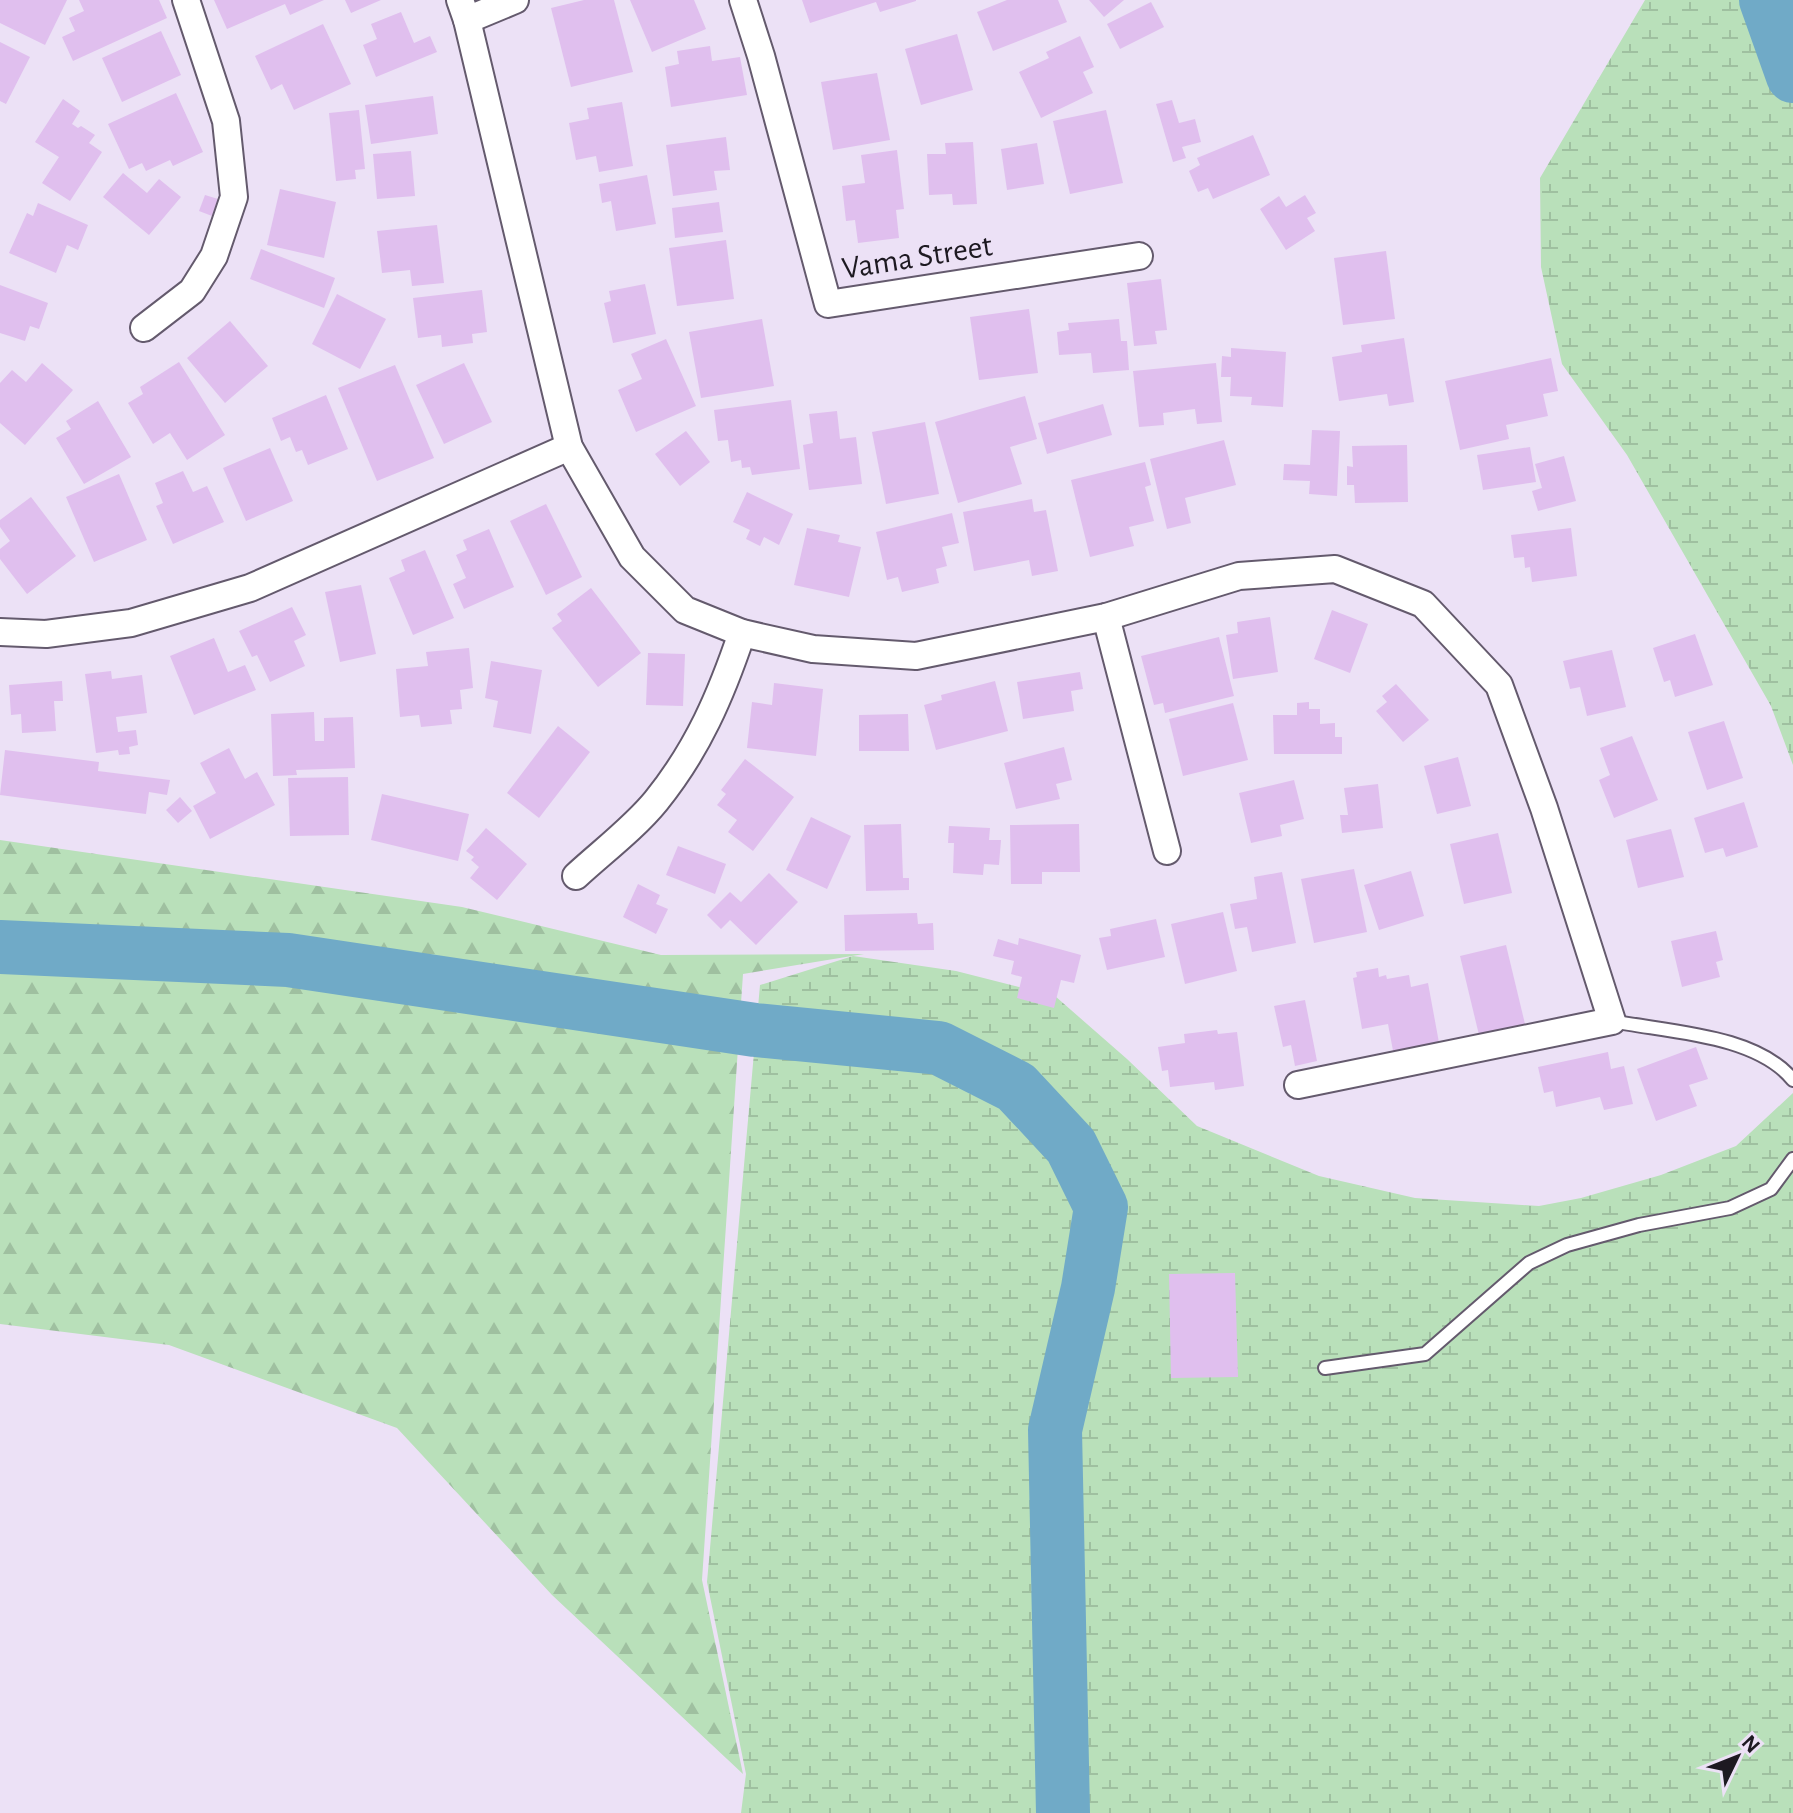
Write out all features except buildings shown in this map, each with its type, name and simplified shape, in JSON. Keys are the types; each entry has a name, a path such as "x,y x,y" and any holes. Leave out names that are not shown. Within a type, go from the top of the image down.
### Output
{"street":[{"path":"144,328 192,291 214,256 234,197 226,121 186,0"},
{"path":"515,0 463,10 569,447 632,557 685,610 742,633 813,649 916,656 1106,617 1239,576 1335,569 1423,604 1499,685 1544,808 1612,1021 1298,1085"},
{"name":"Vama Street","path":"743,0 828,304 1139,256"},
{"path":"0,632 46,634 131,623 250,588 569,447"},
{"path":"1106,617 1167,851"},
{"path":"576,876 655,802 698,742 724,685 742,633"}],"lane":[{"path":"1612,1021 1741,1046 1770,1059 1793,1080"},
{"path":"1325,1368 1425,1354 1529,1263 1567,1245 1625,1229 1730,1208 1771,1189 1793,1159"}],"green space":[{"path":"1645,0 1793,0 1793,765 1771,706 1627,455 1562,364 1541,267 1540,178"},
{"path":"0,840 462,907 661,955 864,954 743,974 702,1580 743,1774 552,1595 397,1428 169,1345 0,1324"},
{"path":"853,956 956,971 1055,996 1197,1126 1319,1176 1415,1198 1539,1206 1581,1198 1661,1175 1736,1146 1793,1093 1793,1813 741,1813 746,1774 707,1582 760,985"}],"waterway":[{"path":"1766,0 1793,76"},
{"path":"0,947 288,960 755,1030 939,1048 1016,1087 1071,1146 1101,1207 1088,1288 1055,1430 1063,1813"}]}
